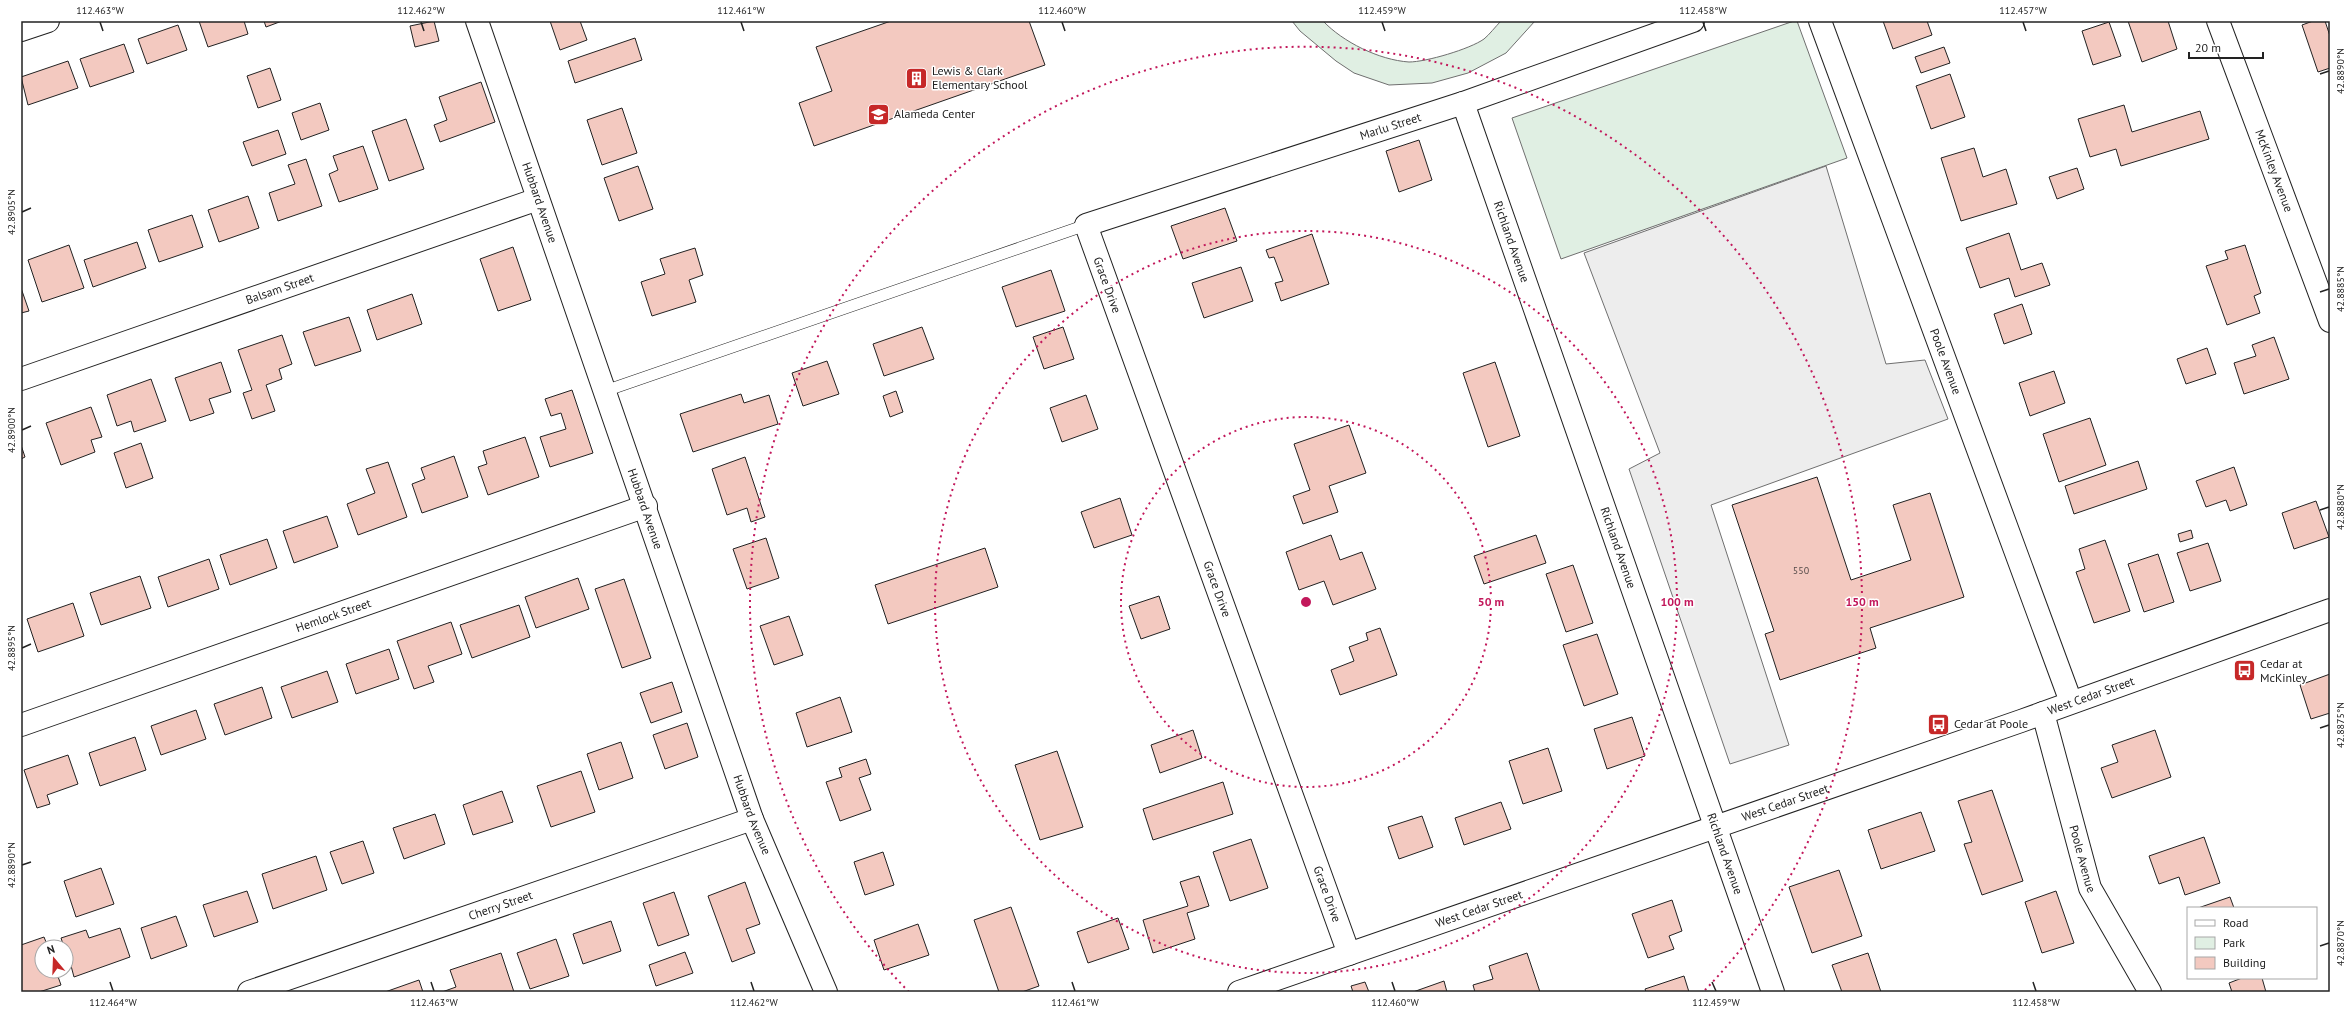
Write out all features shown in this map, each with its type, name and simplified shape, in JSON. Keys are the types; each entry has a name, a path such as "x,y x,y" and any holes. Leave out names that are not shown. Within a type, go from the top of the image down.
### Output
{"street":[{"path":"21,30 48,21"},
{"name":"Hubbard Avenue","path":"477,21 646,506 752,819 826,992"},
{"name":"Marlu Street","path":"1086,225 1463,103 1693,21"},
{"name":"Poole Avenue","path":"1820,21 2071,702"},
{"name":"McKinley Avenue","path":"2218,21 2330,321"},
{"name":"Richland Avenue","path":"1463,103 1773,992"},
{"name":"Balsam Street","path":"21,379 538,199"},
{"name":"Grace Drive","path":"1086,225 1349,954"},
{"name":"Hemlock Street","path":"21,725 646,506"},
{"name":"West Cedar Street","path":"1239,992 2043,713 2330,610"},
{"name":"Poole Avenue","path":"2043,713 2090,888 2150,992"},
{"name":"Cherry Street","path":"250,992 752,819"}],"lane":[{"path":"606,391 1086,225"}],"green space":[{"path":"1292,21 1323,21 1331,29 1362,49 1386,58 1409,62 1437,57 1469,47 1484,39 1501,21 1535,21 1506,53 1468,73 1432,83 1389,85 1354,73 1336,61 1300,31"},
{"path":"1797,21 1847,158 1561,259 1512,118"}],"shaded area":[{"path":"1826,166 1886,364 1925,360 1948,419 1711,505 1789,745 1730,764 1629,469 1660,453 1584,253"}],"building":[{"path":"199,21 244,21 248,34 208,47"},
{"path":"264,21 282,21 266,27"},
{"path":"434,21 439,41 415,47 410,26"},
{"path":"550,21 580,21 587,40 560,50"},
{"name":"Lewis & Clark Elementary School","path":"891,21 1029,21 1045,65 814,146 799,103 832,91 816,47"},
{"path":"1883,21 1927,21 1932,35 1893,49"},
{"path":"2128,21 2168,21 2177,49 2142,62"},
{"path":"2313,21 2325,21 2330,36 2330,68 2318,72 2302,25"},
{"path":"2109,22 2121,56 2093,65 2082,31"},
{"path":"178,25 187,50 147,64 138,39"},
{"path":"635,38 642,60 575,83 568,61"},
{"path":"124,44 134,72 90,87 80,59"},
{"path":"1944,47 1950,63 1921,73 1915,57"},
{"path":"68,61 78,88 28,105 21,77"},
{"path":"270,68 281,100 258,108 247,76"},
{"path":"1950,74 1965,117 1931,129 1916,86"},
{"path":"481,82 495,122 440,142 434,125 447,120 439,97"},
{"path":"320,103 329,130 301,140 292,113"},
{"path":"2124,105 2132,132 2200,111 2209,139 2121,166 2116,149 2090,157 2078,119"},
{"path":"622,108 637,153 602,165 587,120"},
{"path":"406,119 424,169 389,181 372,131"},
{"path":"278,130 286,154 252,166 243,142"},
{"path":"1419,140 1432,180 1399,192 1386,151"},
{"path":"363,146 378,189 339,202 329,174 338,170 333,156"},
{"path":"1974,148 1983,177 2006,169 2017,204 1961,221 1941,158"},
{"path":"306,159 322,206 278,221 269,193 295,184 288,165"},
{"path":"638,166 653,209 619,221 604,178"},
{"path":"2077,168 2084,189 2057,199 2049,177"},
{"path":"248,196 259,228 219,242 208,210"},
{"path":"1225,208 1237,241 1183,259 1171,226"},
{"path":"192,215 203,247 159,262 148,230"},
{"path":"2009,233 2021,270 2042,263 2050,285 2015,297 2009,278 1980,288 1966,248"},
{"path":"1312,234 1329,284 1281,301 1275,283 1283,281 1274,257 1269,258 1266,250"},
{"path":"137,242 146,268 93,287 84,260"},
{"path":"69,245 84,288 42,302 28,260"},
{"path":"2245,245 2261,293 2254,296 2260,313 2227,325 2206,266 2228,259 2225,251"},
{"path":"513,247 531,300 498,311 480,259"},
{"path":"695,248 703,275 689,280 696,302 652,316 641,282 665,274 660,259"},
{"path":"1241,267 1253,301 1204,318 1192,283"},
{"path":"1051,270 1065,311 1016,327 1002,287"},
{"path":"21,288 29,311 21,313"},
{"path":"412,294 422,324 377,340 367,310"},
{"path":"2022,304 2032,334 2004,344 1994,314"},
{"path":"349,317 361,351 315,366 303,332"},
{"path":"922,327 934,359 884,376 873,344"},
{"path":"1063,327 1074,359 1044,369 1033,337"},
{"path":"282,335 292,364 279,369 282,379 266,385 275,411 252,419 243,393 252,390 238,350"},
{"path":"2274,337 2289,379 2244,394 2234,363 2256,356 2252,345"},
{"path":"2207,348 2216,374 2186,384 2177,359"},
{"path":"827,361 839,394 803,406 792,373"},
{"path":"221,362 231,392 209,399 214,413 190,421 175,378"},
{"path":"1495,362 1520,436 1488,447 1463,373"},
{"path":"2054,371 2065,403 2030,416 2019,383"},
{"path":"151,379 166,421 134,432 131,421 117,426 107,395"},
{"path":"572,390 593,453 550,467 540,437 566,429 561,413 551,416 545,399"},
{"path":"896,391 903,412 890,417 883,396"},
{"path":"741,394 744,403 769,395 778,424 693,452 680,414"},
{"path":"1086,395 1098,429 1062,442 1050,408"},
{"path":"91,407 102,437 91,440 95,452 61,465 46,423"},
{"path":"2090,418 2106,465 2059,482 2043,434"},
{"path":"1349,425 1366,473 1329,486 1338,512 1303,524 1293,496 1310,490 1294,444"},
{"path":"525,437 539,477 488,495 478,467 487,464 483,451"},
{"path":"141,443 153,478 126,488 114,453"},
{"path":"21,445 25,457 21,459"},
{"path":"454,456 468,497 422,513 412,484 425,479 421,468"},
{"path":"745,457 765,517 751,522 747,508 727,515 712,469"},
{"path":"2138,461 2147,489 2074,514 2065,486"},
{"path":"388,462 407,517 358,535 347,504 375,493 366,469"},
{"path":"2234,467 2247,505 2230,511 2226,500 2206,507 2196,481"},
{"path":"1817,477 1851,580 1911,560 1893,505 1930,493 1964,597 1870,628 1876,648 1780,680 1765,634 1774,631 1732,505"},
{"path":"1120,498 1132,535 1094,548 1081,512"},
{"path":"2316,501 2329,537 2294,549 2282,513"},
{"path":"327,516 338,547 294,563 283,531"},
{"path":"2191,530 2193,538 2180,542 2178,534"},
{"path":"1331,535 1340,560 1362,552 1376,589 1333,605 1324,581 1299,590 1286,552"},
{"path":"1536,535 1546,563 1484,584 1474,556"},
{"path":"766,538 779,578 747,589 733,549"},
{"path":"267,539 277,568 230,585 220,555"},
{"path":"2105,540 2130,611 2094,623 2076,572 2085,569 2079,549"},
{"path":"2208,543 2221,581 2190,591 2177,553"},
{"path":"985,548 998,587 888,624 875,585"},
{"path":"2158,554 2174,602 2144,612 2128,564"},
{"path":"209,559 219,589 168,607 158,577"},
{"path":"1573,565 1593,623 1566,632 1546,574"},
{"path":"140,576 151,608 101,625 90,593"},
{"path":"578,578 589,609 536,628 525,597"},
{"path":"624,579 651,658 622,668 595,589"},
{"path":"1159,596 1170,629 1141,639 1129,606"},
{"path":"73,603 84,636 38,652 27,619"},
{"path":"519,605 530,637 472,658 460,625"},
{"path":"789,616 803,655 774,665 760,626"},
{"path":"451,622 462,654 428,666 434,682 414,689 397,641"},
{"path":"1380,628 1397,675 1340,695 1331,670 1354,661 1349,647 1368,640 1366,633"},
{"path":"1597,634 1618,694 1584,706 1563,645"},
{"path":"389,649 399,679 356,694 346,664"},
{"path":"327,671 338,702 292,718 281,687"},
{"path":"2330,674 2330,713 2311,719 2300,685"},
{"path":"672,682 682,712 651,723 640,693"},
{"path":"262,687 272,718 225,735 214,704"},
{"path":"840,697 852,732 807,747 796,713"},
{"path":"196,710 206,739 161,755 151,726"},
{"path":"1632,717 1645,756 1607,769 1594,729"},
{"path":"687,723 698,757 665,769 653,735"},
{"path":"1193,730 1202,758 1160,773 1151,745"},
{"path":"2155,730 2171,777 2112,798 2101,768 2118,762 2112,745"},
{"path":"135,737 146,770 100,786 89,753"},
{"path":"621,742 633,778 599,790 587,754"},
{"path":"1548,748 1562,791 1523,804 1509,761"},
{"path":"1057,751 1083,827 1040,840 1015,765"},
{"path":"68,755 78,784 47,795 50,804 37,808 24,770"},
{"path":"866,759 871,774 859,778 871,810 840,821 826,782 842,777 839,768"},
{"path":"581,771 595,812 551,827 537,786"},
{"path":"1223,782 1233,814 1153,840 1143,809"},
{"path":"1992,790 2023,881 1982,895 1964,844 1972,842 1958,801"},
{"path":"502,791 513,822 473,835 463,805"},
{"path":"1501,802 1511,829 1464,845 1455,818"},
{"path":"1921,812 1935,851 1881,869 1868,830"},
{"path":"435,814 445,844 404,859 393,828"},
{"path":"1422,816 1433,847 1399,859 1388,827"},
{"path":"2204,837 2220,883 2185,895 2179,877 2159,884 2149,856"},
{"path":"1251,839 1268,888 1230,901 1213,852"},
{"path":"363,841 374,873 342,884 330,852"},
{"path":"883,852 894,885 865,895 854,862"},
{"path":"316,856 327,890 273,909 262,874"},
{"path":"101,868 114,904 76,917 64,881"},
{"path":"1839,870 1862,936 1812,953 1789,887"},
{"path":"1199,876 1209,906 1187,913 1195,939 1153,953 1143,920 1188,906 1180,882"},
{"path":"745,882 760,924 746,929 755,953 732,962 708,896"},
{"path":"247,891 258,922 214,937 203,905"},
{"path":"2056,891 2074,943 2042,953 2025,902"},
{"path":"674,892 689,935 658,946 643,903"},
{"path":"2230,897 2234,907 2201,907"},
{"path":"1672,900 1682,931 1669,936 1674,949 1648,958 1632,914"},
{"path":"1011,907 1039,986 1022,992 999,992 974,920"},
{"path":"176,916 187,946 151,959 141,928"},
{"path":"1118,918 1129,949 1088,963 1077,932"},
{"path":"611,921 621,951 583,964 573,934"},
{"path":"918,924 929,955 884,970 874,940"},
{"path":"120,928 130,957 74,977 74,939 61,938 86,930 89,938"},
{"path":"556,939 569,976 530,989 517,953"},
{"path":"34,940 34,979 59,979 61,985 39,992 21,992 21,945"},
{"path":"685,952 693,973 656,986 649,965"},
{"path":"501,953 514,992 442,992 456,987 450,970"},
{"path":"1527,953 1540,992 1475,992 1473,985 1493,979 1489,966"},
{"path":"1868,953 1881,992 1842,992 1832,965"},
{"path":"1684,976 1689,992 1646,992 1645,989"},
{"path":"2239,979 2262,979 2266,992 2232,992 2229,983"},
{"path":"419,980 423,992 385,992"},
{"path":"1444,981 1447,992 1413,992"},
{"path":"1365,982 1369,992 1353,992 1351,986"}],"place":[{"name":"Lewis & Clark Elementary School","path":"917,78"},
{"name":"Alameda Center","path":"878,114"},
{"name":"Cedar at McKinley","path":"2245,671"},
{"name":"Cedar at Poole","path":"1938,724"}]}
